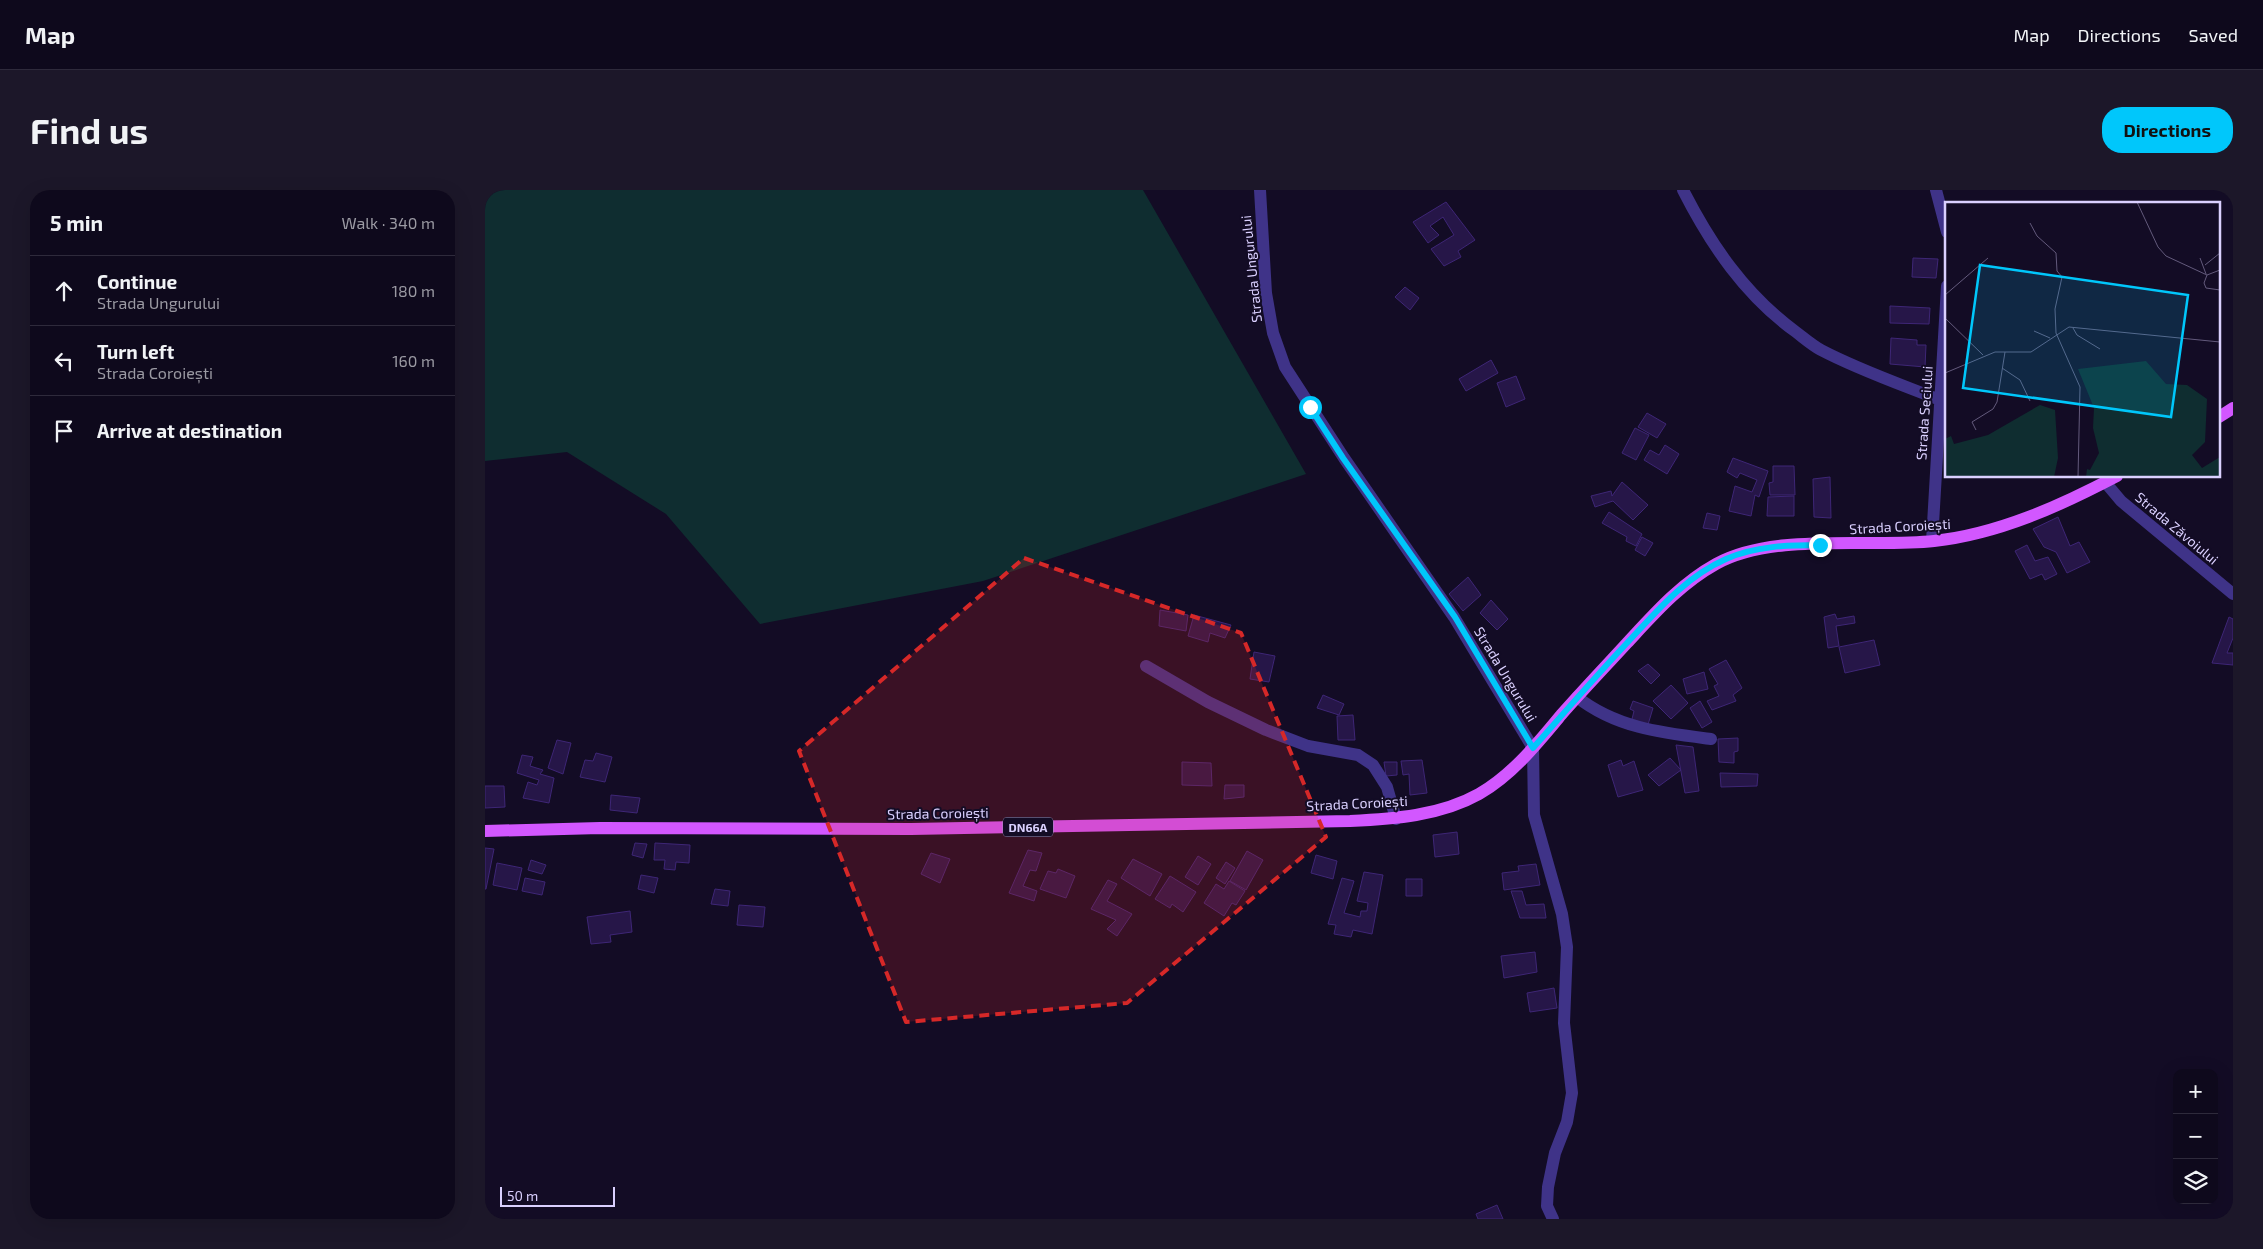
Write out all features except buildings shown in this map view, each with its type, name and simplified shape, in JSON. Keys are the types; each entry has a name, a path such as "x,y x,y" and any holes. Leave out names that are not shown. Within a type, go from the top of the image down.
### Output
{"main road":[{"path":"2221,416 2233,408"},
{"name":"Strada Coroiești","path":"485,831 600,828 911,829 1396,819 1434,811 1477,795 1512,770 1667,600 1697,575 1728,558 1757,550 1797,545 1932,542 1970,536 1991,530 2113,478"}],"street":[{"name":"Strada Ungurului","path":"1260,190 1266,293 1273,333 1285,367 1343,458 1455,617 1533,748 1534,815 1562,914 1567,947 1564,1023 1572,1093 1567,1122 1555,1153 1548,1187 1547,1206 1553,1219"},
{"path":"1683,190 1705,233 1740,281 1778,320 1819,349 1876,375 1941,400"},
{"path":"1936,190 1945,224"},
{"name":"Strada Seciului","path":"1932,542 1945,324"},
{"name":"Strada Zăvoiului","path":"2105,482 2121,500 2233,594"},
{"path":"1146,666 1209,702 1266,730 1308,746 1358,755 1373,765 1387,787 1396,819"},
{"path":"1577,697 1599,713 1622,723 1664,733 1711,739"}],"highlighted area":[{"path":"1024,558 1241,633 1326,837 1127,1003 906,1022 799,751"}],"green space":[{"path":"485,190 1143,190 1306,474 983,581 760,624 666,514 567,452 485,461"}],"route":[{"path":"1310,407 1406,550 1455,617 1497,691 1533,748 1577,697 1667,600 1697,575 1728,558 1743,553 1775,547 1820,545"}]}
